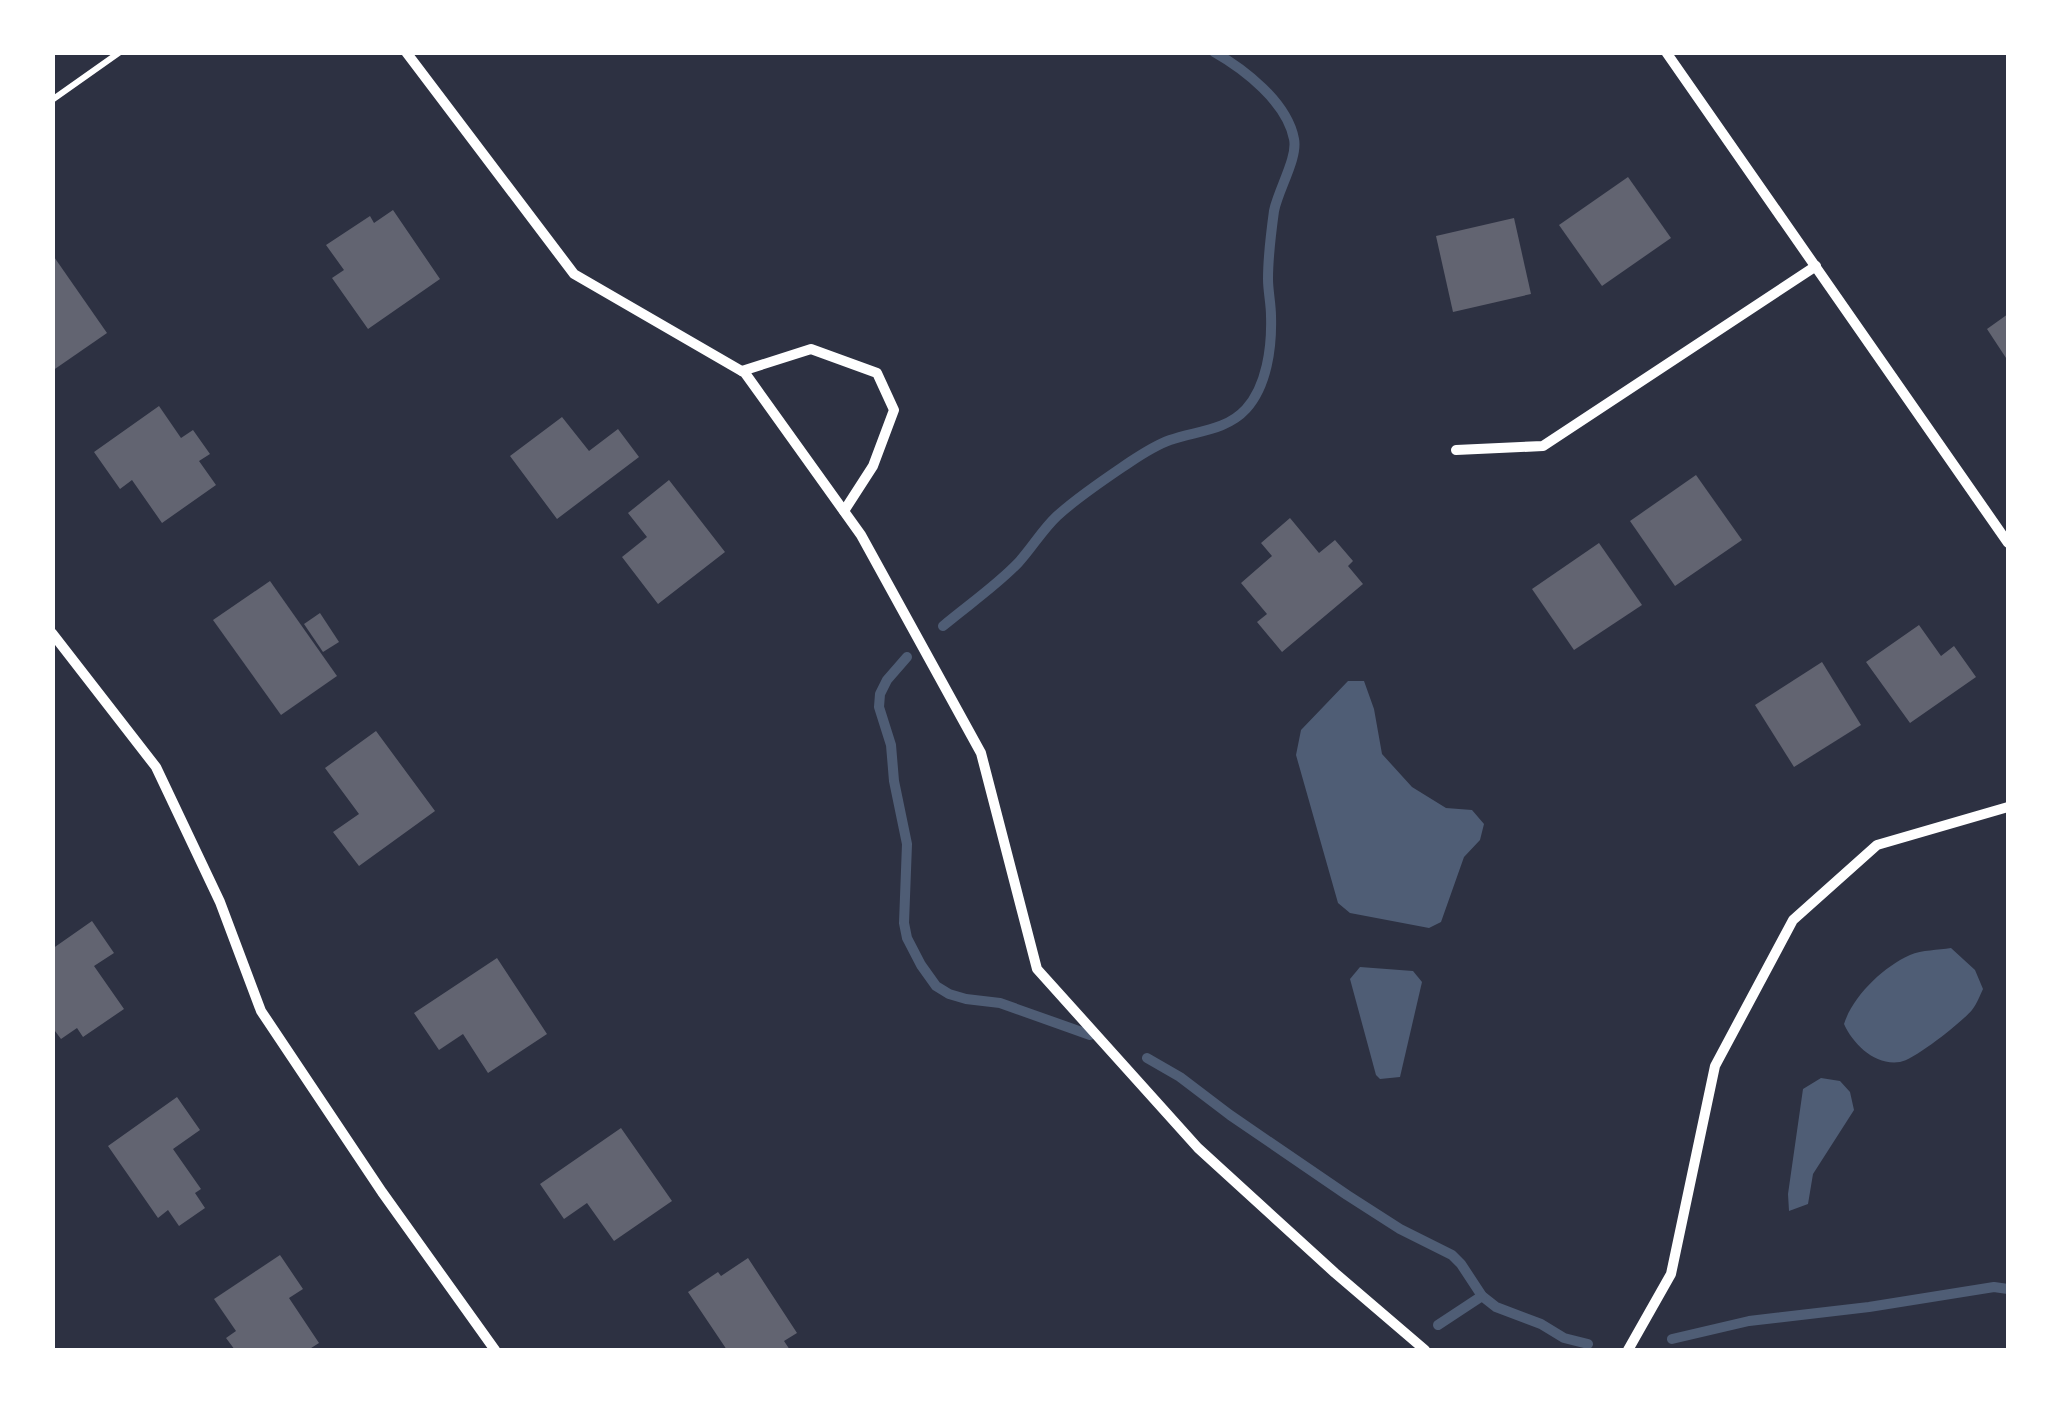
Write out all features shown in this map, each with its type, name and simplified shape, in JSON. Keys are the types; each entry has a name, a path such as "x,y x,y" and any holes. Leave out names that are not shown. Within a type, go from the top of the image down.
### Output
{"street":[{"path":"406,52 574,274 742,371 861,535 982,753 1037,969 1198,1148 1424,1350"},
{"path":"1666,52 2008,542"},
{"path":"1456,450 1543,446 1816,266"},
{"path":"742,371 811,350 877,374 894,410 874,466 844,511"},
{"path":"52,633 156,767 220,902 261,1011 382,1192 495,1350"},
{"path":"1628,1350 1671,1274 1715,1066 1793,920 1878,845 2008,807"}],"path":[{"path":"52,100 120,52"}],"water":[{"path":"1348,681 1364,681 1374,709 1382,754 1412,787 1446,808 1472,810 1484,824 1480,840 1464,857 1441,922 1429,928 1350,913 1338,903 1296,755 1301,730"},
{"path":"1951,948 1975,970 1983,989 1972,1010 1938,1040 1907,1060 1882,1061 1866,1052 1844,1024 1862,993 1900,960 1925,951"},
{"path":"1360,967 1413,971 1422,982 1400,1077 1380,1079 1376,1075 1350,979"},
{"path":"1821,1078 1840,1081 1850,1092 1854,1110 1813,1174 1808,1204 1789,1211 1803,1089"}],"building":[{"path":"1628,177 1671,238 1602,286 1559,225"},
{"path":"393,210 440,279 368,329 332,278 344,270 326,245 370,216 374,223"},
{"path":"1514,218 1531,294 1453,312 1436,236"},
{"path":"52,254 107,333 52,371"},
{"path":"2008,314 2008,361 1987,329"},
{"path":"159,406 181,438 193,430 210,454 199,461 216,485 162,523 132,480 120,489 94,452"},
{"path":"562,417 589,451 618,429 639,457 557,519 510,456"},
{"path":"1696,475 1742,540 1675,586 1630,521"},
{"path":"669,480 725,552 658,604 622,557 647,537 628,513"},
{"path":"1290,518 1319,553 1335,540 1353,561 1348,566 1363,584 1282,652 1257,622 1267,614 1241,583 1272,556 1261,543"},
{"path":"1599,543 1642,605 1574,650 1532,589"},
{"path":"270,581 337,676 281,715 213,620"},
{"path":"320,613 339,642 323,652 304,624"},
{"path":"1919,625 1941,656 1954,646 1976,677 1910,723 1866,662"},
{"path":"1822,662 1861,725 1794,767 1755,705"},
{"path":"376,731 435,811 359,866 333,832 359,814 325,768"},
{"path":"92,921 114,953 94,966 124,1009 83,1037 77,1028 61,1039 52,1027 52,949"},
{"path":"497,958 547,1034 488,1073 463,1034 439,1050 414,1013"},
{"path":"177,1097 200,1130 173,1149 201,1189 195,1193 205,1208 179,1226 168,1210 158,1218 108,1146"},
{"path":"621,1128 672,1201 614,1241 587,1203 564,1219 540,1184"},
{"path":"280,1255 303,1289 289,1298 319,1343 308,1350 235,1350 226,1338 236,1331 214,1299"},
{"path":"748,1258 797,1333 784,1341 790,1350 727,1350 688,1292"}],"waterway":[{"path":"943,626 991,588 1052,521 1083,495 1160,444 1229,422 1246,409 1259,389 1270,340 1268,270 1274,211 1293,155 1294,139 1274,100 1251,77 1214,52"},
{"path":"907,657 887,680 879,707 891,745 907,844 907,938 936,986 949,994 1000,1003 1090,1035"},
{"path":"1147,1058 1347,1195 1400,1229 1452,1255 1482,1296 1496,1307 1541,1324 1564,1338 1588,1344"},
{"path":"1672,1339 1749,1321 1994,1287 2008,1289"},
{"path":"1438,1325 1482,1296"}]}
